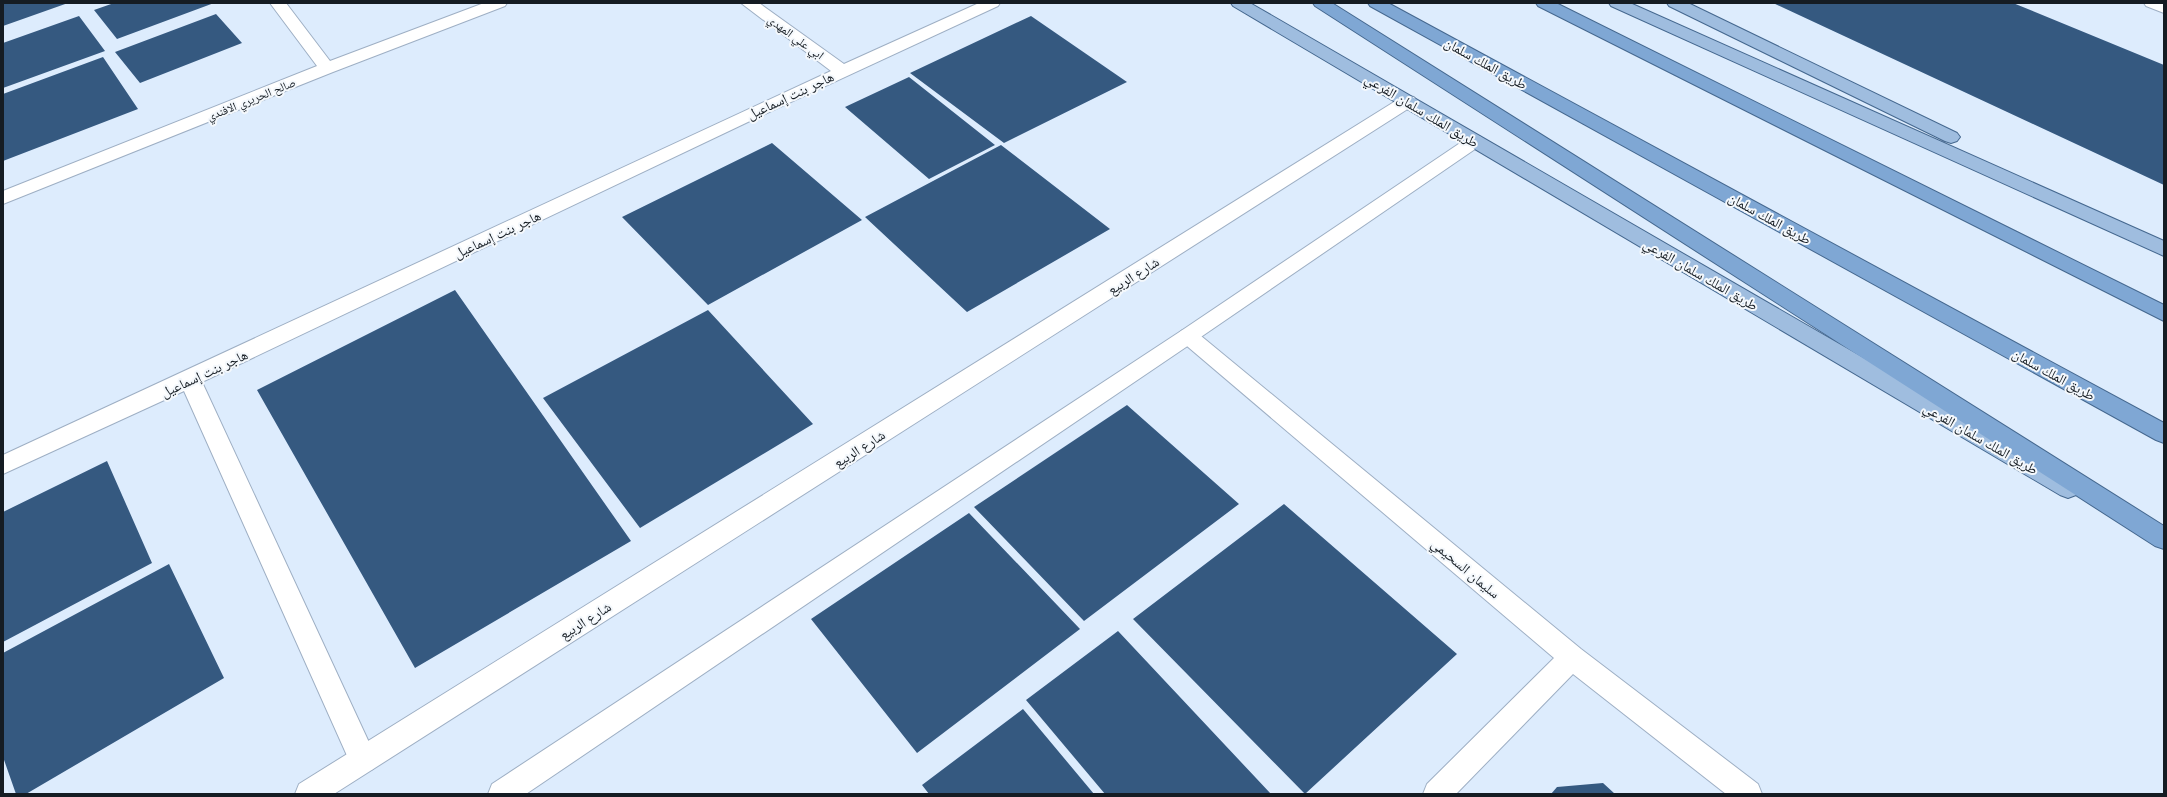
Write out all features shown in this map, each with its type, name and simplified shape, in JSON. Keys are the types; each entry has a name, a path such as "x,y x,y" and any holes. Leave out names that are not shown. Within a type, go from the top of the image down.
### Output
{"highway":[{"path":"1321,3 2164,539"},
{"name":"طريق الملك سلمان","path":"1376,3 2164,434"},
{"path":"1544,3 2164,314"}],"main road":[{"name":"طريق الملك سلمان الفرعي","path":"1239,3 2164,545"},
{"path":"1617,3 2164,249"},
{"path":"1675,3 2164,241"}],"street":[{"path":"278,3 327,68"},
{"name":"صالح الحريري الافندي","path":"3,198 327,68 500,3"},
{"name":"ابي علي المهدي","path":"749,3 842,71"},
{"name":"هاجر بنت إسماعيل","path":"3,465 190,380 842,71 992,3"},
{"name":"شارع الربيع","path":"309,794 1408,101"},
{"path":"502,794 1188,336 1475,141"},
{"name":"سليمان السحيمي","path":"1188,336 1572,657 1748,794"},
{"path":"190,380 363,760"},
{"path":"1437,794 1572,657"}],"building":[{"path":"3,3 68,3 3,26"},
{"path":"114,3 214,3 117,39 94,10"},
{"path":"1773,3 2013,3 2164,65 2164,185"},
{"path":"216,14 242,43 140,83 115,52"},
{"path":"79,16 105,51 3,88 3,43"},
{"path":"1031,16 1127,82 1004,143 910,73"},
{"path":"103,57 138,109 3,161 3,94"},
{"path":"909,77 995,145 929,179 845,107"},
{"path":"772,143 862,220 708,305 622,217"},
{"path":"1001,145 1110,229 967,312 865,217"},
{"path":"455,290 631,541 415,668 257,390"},
{"path":"708,310 813,424 640,528 543,398"},
{"path":"1127,405 1239,504 1084,621 974,507"},
{"path":"107,461 152,563 3,642 3,512"},
{"path":"1284,504 1457,654 1305,794 1133,619"},
{"path":"969,513 1080,629 917,753 811,619"},
{"path":"169,564 224,678 26,794 16,794 3,757 3,653"},
{"path":"1118,631 1271,794 1105,794 1026,700"},
{"path":"1023,709 1094,794 929,794 922,785"},
{"path":"1603,783 1615,794 1551,794 1557,787"}]}
